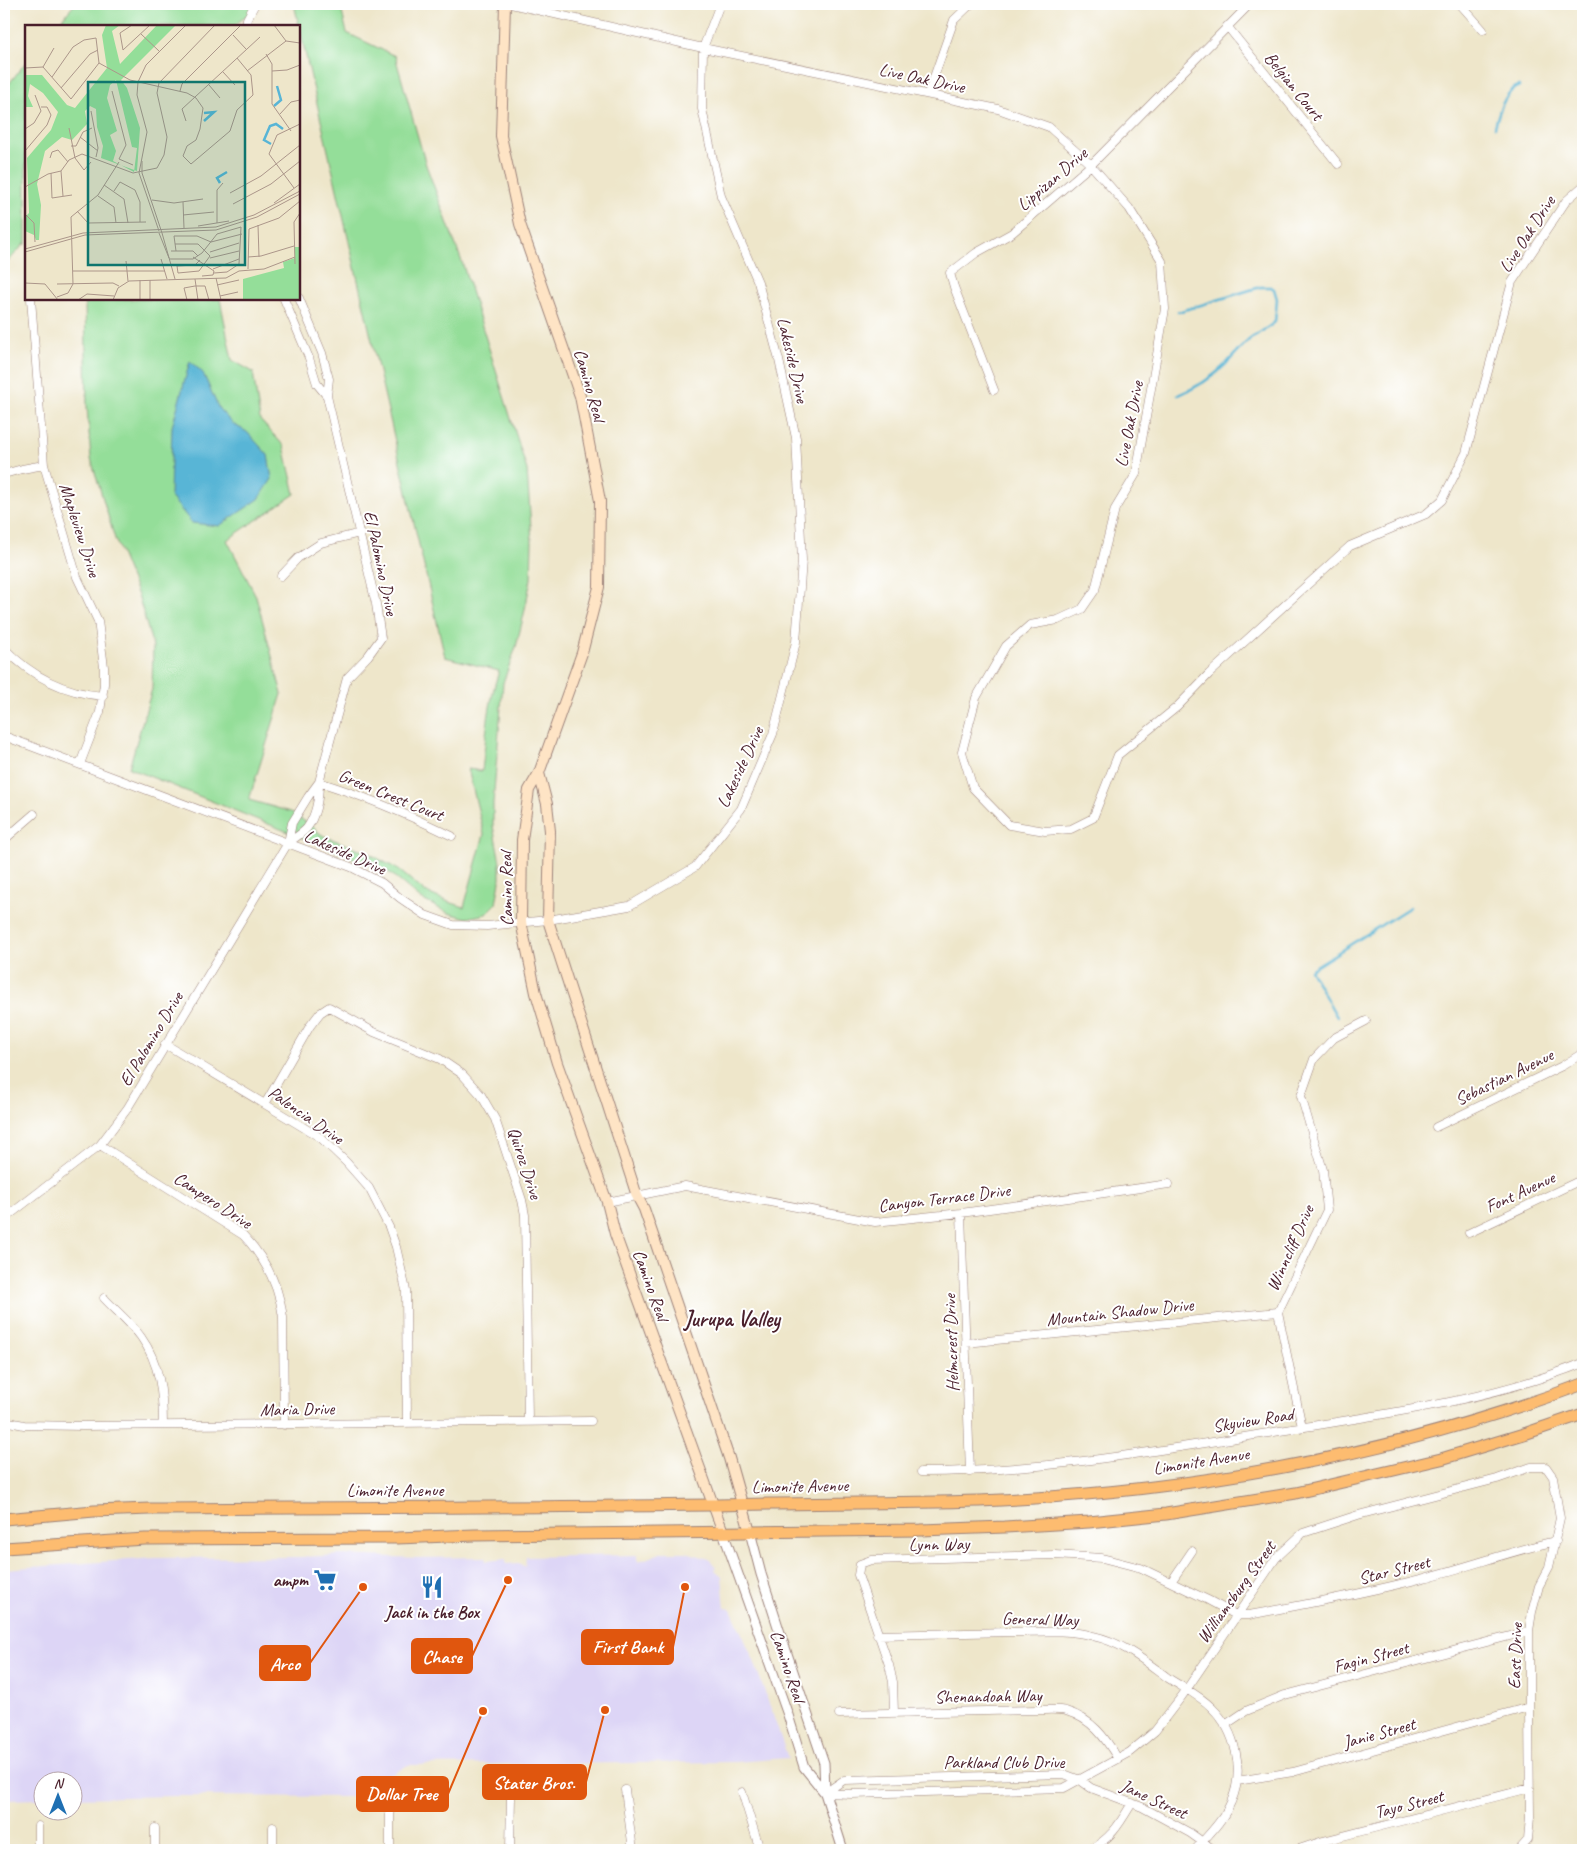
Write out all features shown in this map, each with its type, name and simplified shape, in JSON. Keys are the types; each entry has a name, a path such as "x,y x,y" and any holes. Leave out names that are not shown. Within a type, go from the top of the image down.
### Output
{"main road":[{"name":"Camino Real","path":"506,4 501,136 520,224 580,396 600,501 599,587 582,653 539,773 529,790 522,840 521,922 541,1011 557,1062 607,1202 618,1243 687,1434 715,1505 723,1532"},
{"name":"Camino Real","path":"539,773 547,804 550,831 548,920 637,1196 644,1209 729,1458 750,1532"},
{"name":"Limonite Avenue","path":"4,1519 94,1511 150,1509 742,1505 980,1501 1146,1487 1223,1477 1299,1463 1432,1433 1539,1400 1583,1384"},
{"path":"4,1548 145,1539 397,1538 750,1532 1005,1527 1089,1522 1176,1512 1296,1493 1380,1474 1483,1447 1583,1414"}],"street":[{"path":"246,25 247,19 255,4"},
{"name":"Live Oak Drive","path":"512,4 703,48 998,109 1049,127 1091,165 1129,208 1162,261 1165,309 1136,474 1116,509 1095,590 1082,609 1058,620 1030,625 1006,646 976,698 962,752 973,788 1009,824 1045,831 1071,828 1094,818 1118,755 1177,706 1209,674 1350,546 1426,514 1442,500 1466,453 1512,282 1566,201 1583,186"},
{"name":"Lakeside Drive","path":"4,736 370,875 425,915 454,925 487,926 548,920 629,906 695,867 741,809 773,734 796,642 802,560 796,438 779,360 758,282 722,196 702,109 703,48 720,4"},
{"path":"928,94 954,20 972,4"},
{"name":"Lippizan Drive","path":"994,390 950,273 976,253 1012,234 1091,165 1250,4"},
{"path":"1460,4 1483,30"},
{"name":"Belgian Court","path":"1227,26 1338,164"},
{"name":"Mapleview Drive","path":"31,300 44,465 77,577 98,621 104,667 103,696 100,712 80,764"},
{"name":"El Palomino Drive","path":"284,300 309,358 317,384 327,396"},
{"name":"El Palomino Drive","path":"288,843 306,829 319,800 320,782 348,678 381,638 376,604 327,396 329,379 322,354 300,300"},
{"path":"4,474 44,465"},
{"path":"281,576 298,558 321,544 360,533"},
{"path":"4,648 26,669 43,680 76,691 103,696"},
{"name":"El Palomino Drive","path":"4,1219 100,1145 127,1109 288,843 292,823 320,782"},
{"name":"Green Crest Court","path":"320,782 391,807 452,836"},
{"path":"303,805 315,810"},
{"path":"4,840 34,814"},
{"name":"Quiroz Drive","path":"265,1104 310,1026 320,1012 329,1007 374,1032 440,1059 462,1074 481,1095 495,1119 522,1200 525,1215 528,1421"},
{"name":"Winncliff Drive","path":"1302,1427 1278,1312 1327,1210 1323,1170 1301,1096 1314,1059 1334,1038 1366,1021"},
{"name":"Palencia Drive","path":"165,1044 321,1138 369,1188 389,1227 396,1247 406,1290 407,1422"},
{"name":"Sebastian Avenue","path":"1436,1127 1562,1066 1583,1053"},
{"name":"Campero Drive","path":"100,1145 243,1235 265,1263 281,1302 283,1317 284,1424"},
{"name":"Font Avenue","path":"1469,1233 1583,1179"},
{"name":"Canyon Terrace Drive","path":"607,1202 685,1186 874,1222 961,1213 1168,1184"},
{"name":"Helmcrest Drive","path":"961,1213 970,1472"},
{"path":"104,1298 141,1336 151,1353 158,1370 161,1385 163,1425"},
{"name":"Mountain Shadow Drive","path":"966,1343 1278,1312"},
{"name":"Skyview Road","path":"921,1472 970,1472 1099,1460 1437,1405 1553,1375 1583,1363"},
{"name":"Maria Drive","path":"4,1421 41,1426 590,1421"},
{"name":"Williamsburg Street","path":"1080,1780 1090,1772 1118,1759 1141,1744 1154,1731 1186,1689 1276,1558 1302,1533 1358,1515 1497,1479 1531,1467 1546,1467"},
{"name":"East Drive","path":"1519,1850 1528,1840 1530,1788 1529,1631 1539,1586 1549,1567 1560,1518 1554,1476 1546,1467"},
{"name":"Camino Real","path":"723,1532 785,1706 804,1767 825,1793"},
{"name":"Camino Real","path":"750,1532 778,1627 824,1763 825,1793 842,1850"},
{"name":"Star Street","path":"1236,1615 1250,1615 1332,1600 1426,1578 1556,1541"},
{"path":"1171,1582 1192,1552"},
{"name":"Lynn Way","path":"894,1713 893,1682 889,1665 877,1635 858,1575 860,1564 871,1560 1080,1556 1125,1563 1171,1582 1236,1615"},
{"name":"Fagin Street","path":"1225,1725 1246,1711 1285,1695 1529,1631"},
{"name":"General Way","path":"877,1635 1057,1632 1093,1636 1111,1641 1128,1650 1212,1707 1225,1725 1234,1744 1237,1782"},
{"name":"Janie Street","path":"1237,1782 1293,1772 1529,1707"},
{"name":"Shenandoah Way","path":"839,1714 1065,1711 1094,1726 1102,1734 1118,1759"},
{"name":"Parkland Club Drive","path":"825,1793 844,1780 1064,1774 1080,1780"},
{"name":"Parkland Club Drive","path":"825,1793 852,1794 1064,1788 1080,1780"},
{"name":"Jane Street","path":"1080,1780 1091,1788 1132,1803 1178,1826 1214,1850"},
{"path":"1195,1850 1217,1825 1231,1803 1237,1782"},
{"name":"Tayo Street","path":"1296,1850 1323,1841 1530,1788"},
{"path":"625,1790 633,1850"},
{"path":"742,1792 760,1850"},
{"path":"510,1796 510,1850"},
{"path":"1088,1850 1098,1846 1115,1832 1132,1803"},
{"path":"390,1809 390,1850"},
{"path":"38,1826 38,1850"},
{"path":"273,1827 273,1850"},
{"path":"155,1850 156,1828"}],"shaded area":[{"path":"663,1552 686,1552 709,1559 716,1567 715,1570 722,1576 725,1608 731,1609 754,1661 788,1758 735,1762 408,1765 353,1797 176,1796 82,1798 82,1772 32,1772 32,1799 4,1800 4,1569 155,1558 342,1555 417,1558 485,1557 486,1561 506,1559 506,1564 519,1563 525,1567 526,1557 638,1555 638,1562"}],"green space":[{"path":"75,4 260,4 235,25 57,25"},
{"path":"294,4 340,4 347,33 395,56 426,165 462,262 527,470 532,542 531,579 516,647 503,683 493,803 493,826 500,862 500,881 496,904 486,914 467,918 448,913 421,899 390,873 129,768 152,689 153,647 139,598 115,539 91,459 87,407 85,300 220,300 232,360 253,372 260,420 284,446 295,494 227,540 256,596 282,694 249,800 291,812 324,836 368,853 399,870 425,892 464,907 484,834 468,769 482,771 490,708 499,671 445,657"},
{"path":"25,63 25,244 4,266 4,90"}],"water":[{"path":"190,361 203,373 219,409 233,424 247,432 268,455 272,479 259,499 219,526 192,523 170,496 172,427"}],"waterway":[{"path":"1495,127 1506,98 1509,93 1519,86"},
{"path":"1178,312 1260,287 1271,287 1274,289 1277,299 1275,322 1249,340 1209,379 1178,395"},
{"path":"1337,1017 1310,970 1410,907"}],"place":[{"name":"ampm","path":"325,1580"},
{"name":"Chase","path":"508,1580"},
{"name":"Arco","path":"363,1587"},
{"name":"Jack in the Box","path":"432,1587"},
{"name":"First Bank","path":"685,1587"},
{"name":"Stater Bros.","path":"605,1710"},
{"name":"Dollar Tree","path":"483,1711"}],"district":[{"name":"Jurupa Valley","path":"732,1318"}]}
